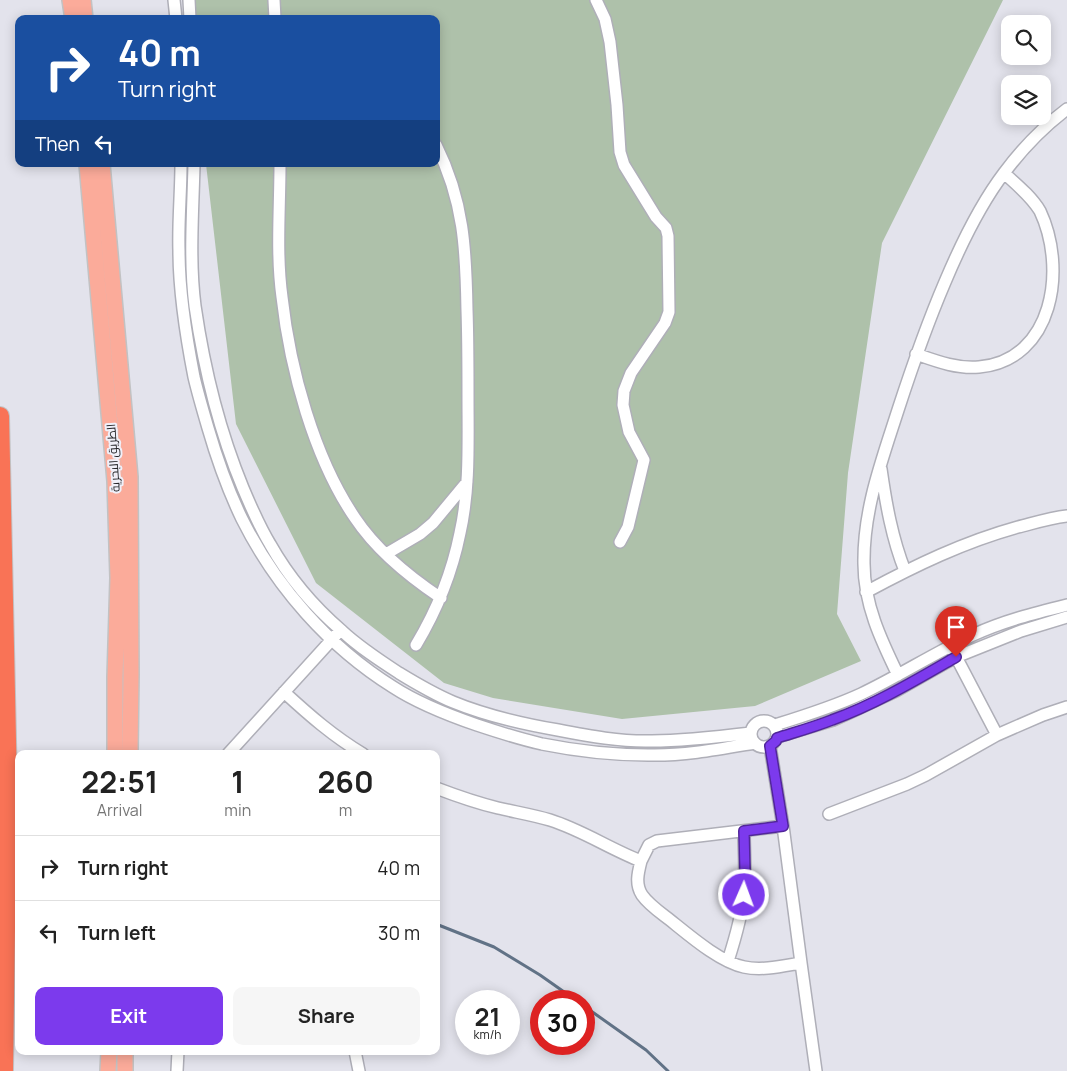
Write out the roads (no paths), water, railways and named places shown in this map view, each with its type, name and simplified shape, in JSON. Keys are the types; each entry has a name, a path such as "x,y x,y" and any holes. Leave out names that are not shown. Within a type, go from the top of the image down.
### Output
{"highway":[{"path":"0,416 8,786 4,1071"}],"main road":[{"path":"70,0 72,15"},
{"path":"83,0 85,15"},
{"name":"الطريق البحرية","path":"87,167 115,481 118,578 115,750"},
{"name":"الطريق البحرية","path":"102,167 130,477 130,750"},
{"path":"108,1071 109,1055"},
{"path":"125,1055 125,1071"}],"street":[{"path":"174,0 176,15"},
{"path":"189,0 190,15"},
{"path":"274,0 275,15"},
{"path":"596,0 605,20 610,42 620,152 624,164 656,217 666,228 668,236 668,312 665,323 631,373 624,391 623,406 628,432 644,460 628,526 620,542"},
{"path":"898,675 878,632 866,592 864,538 867,517 880,465 916,354 969,230 991,190 1015,158 1067,109"},
{"path":"416,645 440,598 458,546 466,482 468,367 465,247 457,201 450,177 440,154"},
{"path":"181,167 179,243 181,285 194,378 212,442 235,503 256,545 291,596 332,639 361,664 395,689 436,710 520,739 598,752 650,755 674,754 753,738"},
{"path":"194,167 193,269 195,305 207,368 223,434 252,510 270,544 291,576 340,630 371,654 424,688 455,703 494,716 580,734 630,741 753,738"},
{"path":"280,167 279,248 282,296 291,353 320,450 343,499 356,519 402,570 440,598"},
{"path":"916,354 944,364 978,367 994,364 1009,359 1022,350 1036,336 1044,324 1052,304 1056,282 1055,256 1049,232 1040,212 1029,196 1004,173"},
{"path":"880,465 895,544 905,571"},
{"path":"386,554 420,534 433,523 466,482"},
{"path":"866,592 905,571 954,549 994,534 1067,516"},
{"path":"775,725 847,700 876,687 975,634 1006,622 1067,605"},
{"path":"816,1071 783,826 774,742 778,733 775,725 766,721 760,721 753,728 753,738 759,746 764,748 774,742 833,720 896,691 956,657 1021,631 1067,617"},
{"path":"232,750 340,630"},
{"path":"950,646 997,735"},
{"path":"284,692 321,726 357,750"},
{"path":"829,814 926,775 997,735 1043,715 1067,708"},
{"path":"440,790 498,808 550,820 580,832 641,862"},
{"path":"783,826 653,842 647,848 641,862 637,882 646,900 655,908 682,930 728,961 743,967 757,969 801,963"},
{"path":"728,961 741,916 744,895 744,831"},
{"path":"177,1071 178,1055"},
{"path":"356,1055 360,1071"}],"waterway":[{"path":"440,926 494,947 561,990"},
{"path":"595,1014 646,1050 668,1071"}]}
